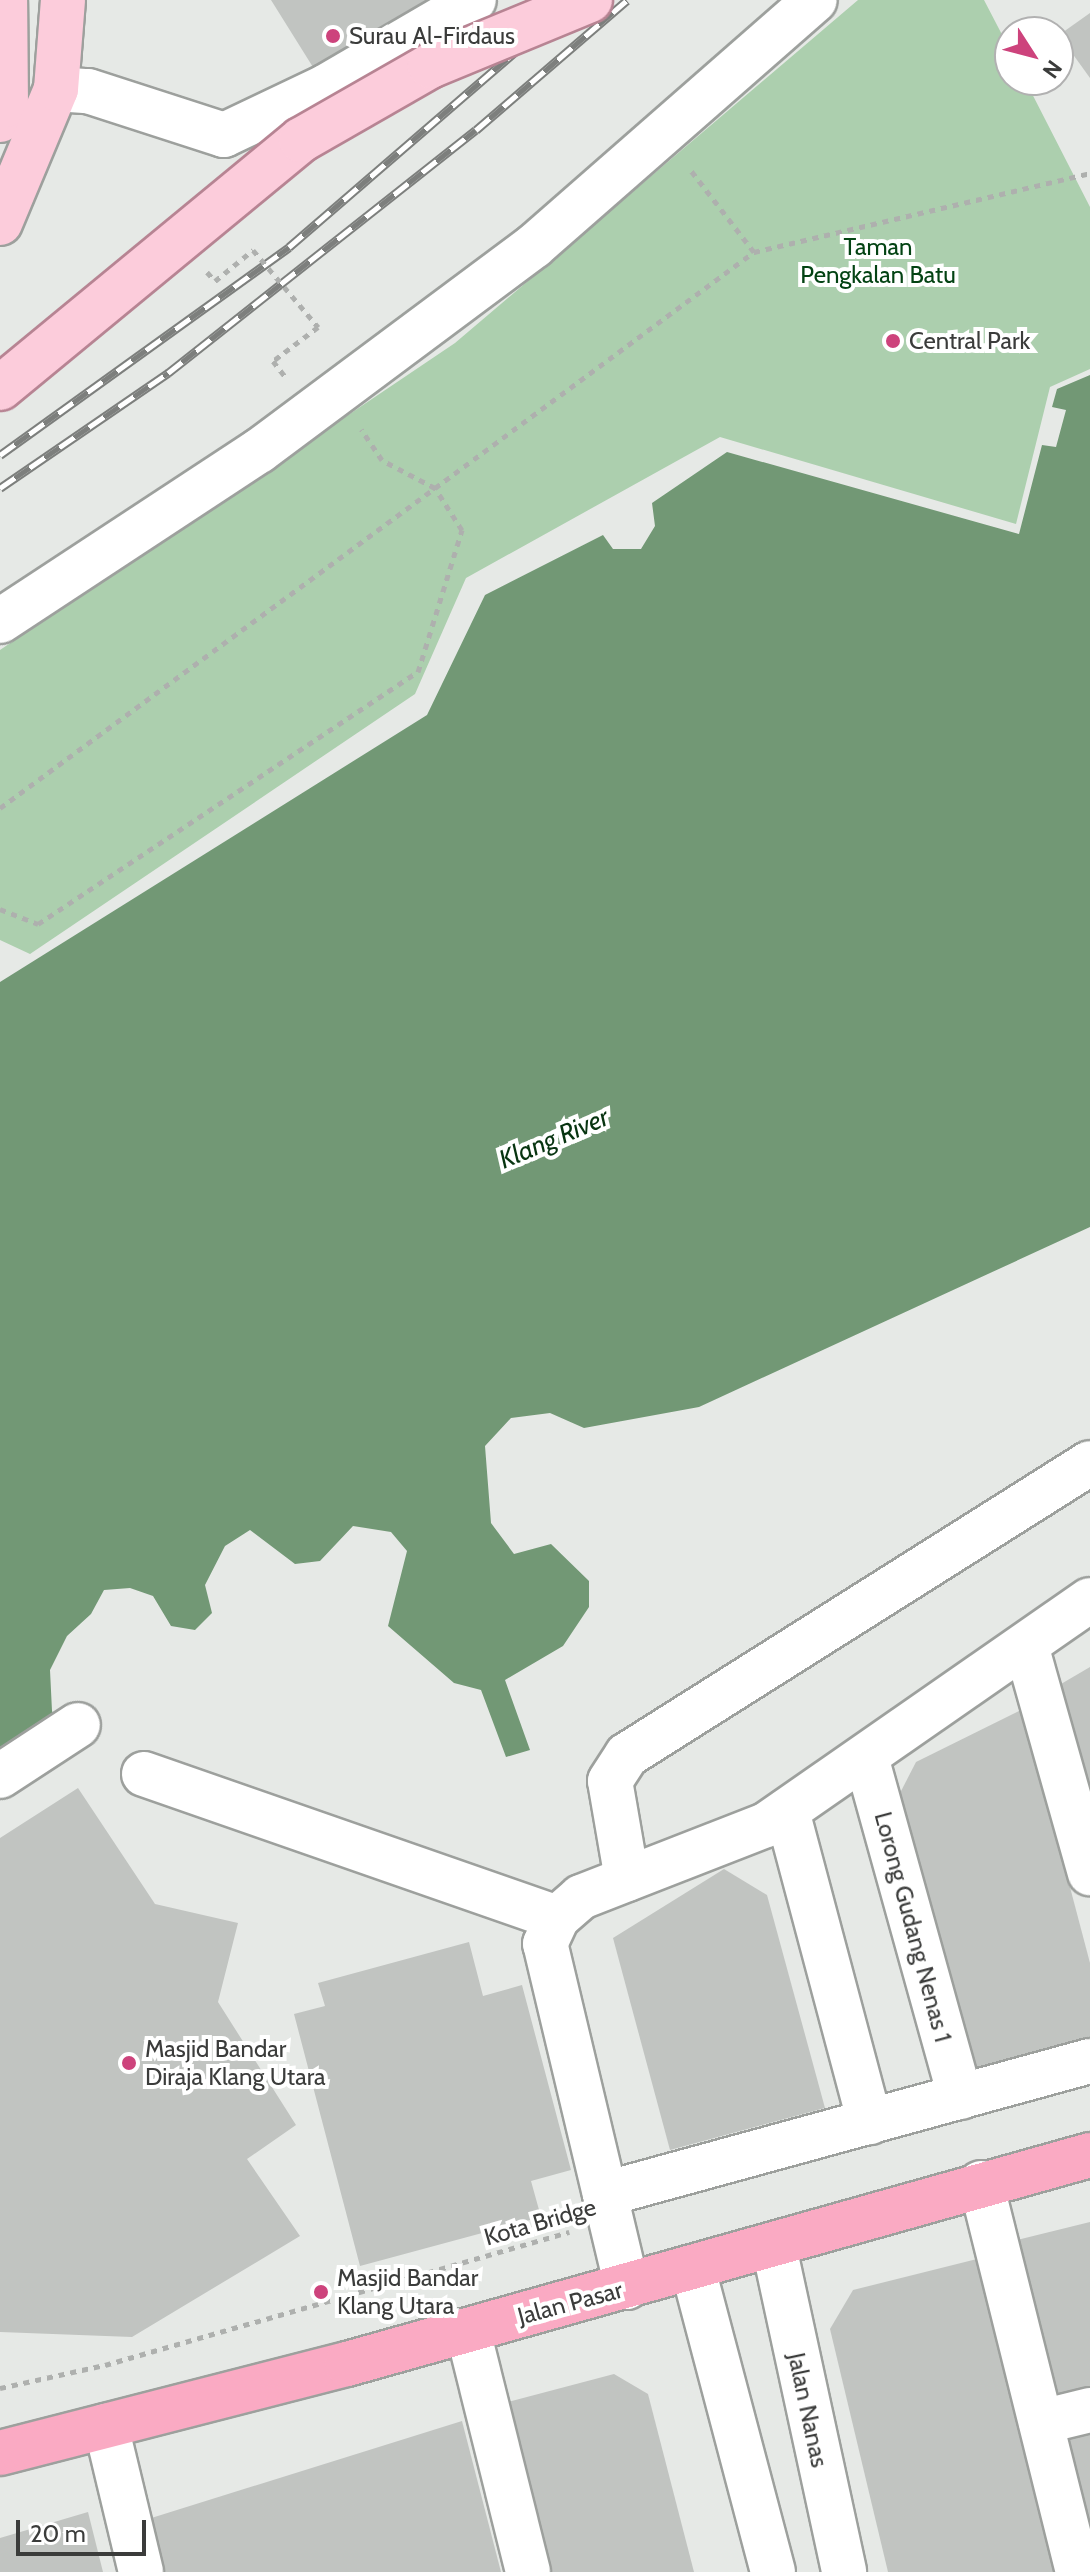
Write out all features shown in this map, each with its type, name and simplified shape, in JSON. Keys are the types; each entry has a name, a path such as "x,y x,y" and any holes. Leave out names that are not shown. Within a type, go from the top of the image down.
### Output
{"highway":[{"name":"Jalan Pasar","path":"0,2453 468,2331 774,2247 981,2183 1090,2155"}],"main road":[{"path":"0,120 6,105 5,0"},
{"path":"0,388 301,140 430,66 590,0"},
{"path":"0,223 56,89 69,9"}],"street":[{"path":"56,89 88,91 224,135 327,86 474,0"},
{"path":"0,621 337,395 534,246 815,0"},
{"path":"627,1879 610,1781 627,1755 1090,1463"},
{"path":"627,2287 545,1944 557,1918 581,1897 766,1825 1027,1649 1090,1600"},
{"path":"1027,1649 1090,1873"},
{"path":"0,1776 78,1725"},
{"name":"Lorong Gudang Nenas 1","path":"866,1757 960,2097"},
{"path":"144,1774 557,1918"},
{"path":"787,1811 870,2122"},
{"path":"608,2207 870,2122 1090,2061"},
{"path":"981,2183 1078,2572"},
{"name":"Jalan Nanas","path":"774,2247 844,2572"},
{"path":"693,2269 773,2572"},
{"path":"468,2331 528,2572"},
{"path":"1041,2422 1090,2410"},
{"path":"106,2426 141,2572"}],"path":[{"path":"662,135 754,252"},
{"path":"0,808 754,252 1090,173"},
{"path":"253,250 318,327 273,361"},
{"path":"0,909 38,924 418,672 462,530 435,488 382,460 337,395"},
{"name":"Kota Bridge","path":"0,2388 105,2365 608,2207"}],"green space":[{"name":"Taman Pengkalan Batu","path":"858,0 984,0 994,19 994,96 1033,96 1090,207 1090,369 1050,387 1016,524 720,437 466,578 415,694 30,954 0,940 0,650 455,343"}],"water":[{"name":"Klang River","path":"1090,375 1090,1227 699,1407 584,1428 550,1413 511,1418 485,1446 491,1523 514,1554 551,1544 589,1581 589,1607 563,1646 505,1680 530,1750 506,1757 481,1690 454,1683 388,1626 407,1551 391,1532 353,1526 320,1561 295,1564 250,1530 225,1546 205,1585 212,1613 195,1630 171,1626 153,1596 130,1588 104,1590 91,1614 67,1636 50,1670 52,1711 61,1731 0,1769 0,982 427,715 485,595 603,535 613,549 641,549 655,526 652,503 727,452 1019,534 1042,445 1056,447 1066,410 1052,407 1057,389"}],"building":[{"name":"Surau Al-Firdaus","path":"271,0 429,0 316,72"},
{"path":"1090,13 1090,78 1074,56 1074,24"},
{"path":"1090,1667 1090,1802 1061,1684"},
{"path":"1023,1709 1090,1963 1090,2040 973,2071 898,1797 916,1762"},
{"name":"Masjid Bandar Diraja Klang Utara","path":"78,1788 155,1904 238,1923 218,2002 296,2125 247,2159 300,2236 132,2337 0,2332 0,1838"},
{"path":"724,1869 767,1895 825,2108 670,2150 613,1938"},
{"path":"469,1942 483,1996 522,1985 571,2170 531,2181 541,2217 360,2266 294,2014 325,2006 318,1983"},
{"path":"1090,2222 1090,2395 1058,2403 1017,2240"},
{"path":"981,2258 1057,2572 888,2572 830,2329 853,2290"},
{"path":"614,2374 648,2394 694,2572 540,2572 497,2405"},
{"path":"462,2421 501,2572 158,2572 145,2520"},
{"path":"1090,2430 1090,2536 1064,2437"},
{"path":"88,2512 103,2572 0,2572 0,2538"}],"railway":[{"path":"0,455 289,247 575,0"},
{"path":"0,488 168,373 476,130 627,0"}],"place":[{"name":"Surau Al-Firdaus","path":"333,36"},
{"name":"Central Park","path":"893,341"},
{"name":"Masjid Bandar Diraja Klang Utara","path":"129,2063"},
{"name":"Masjid Bandar Klang Utara","path":"321,2292"}]}
